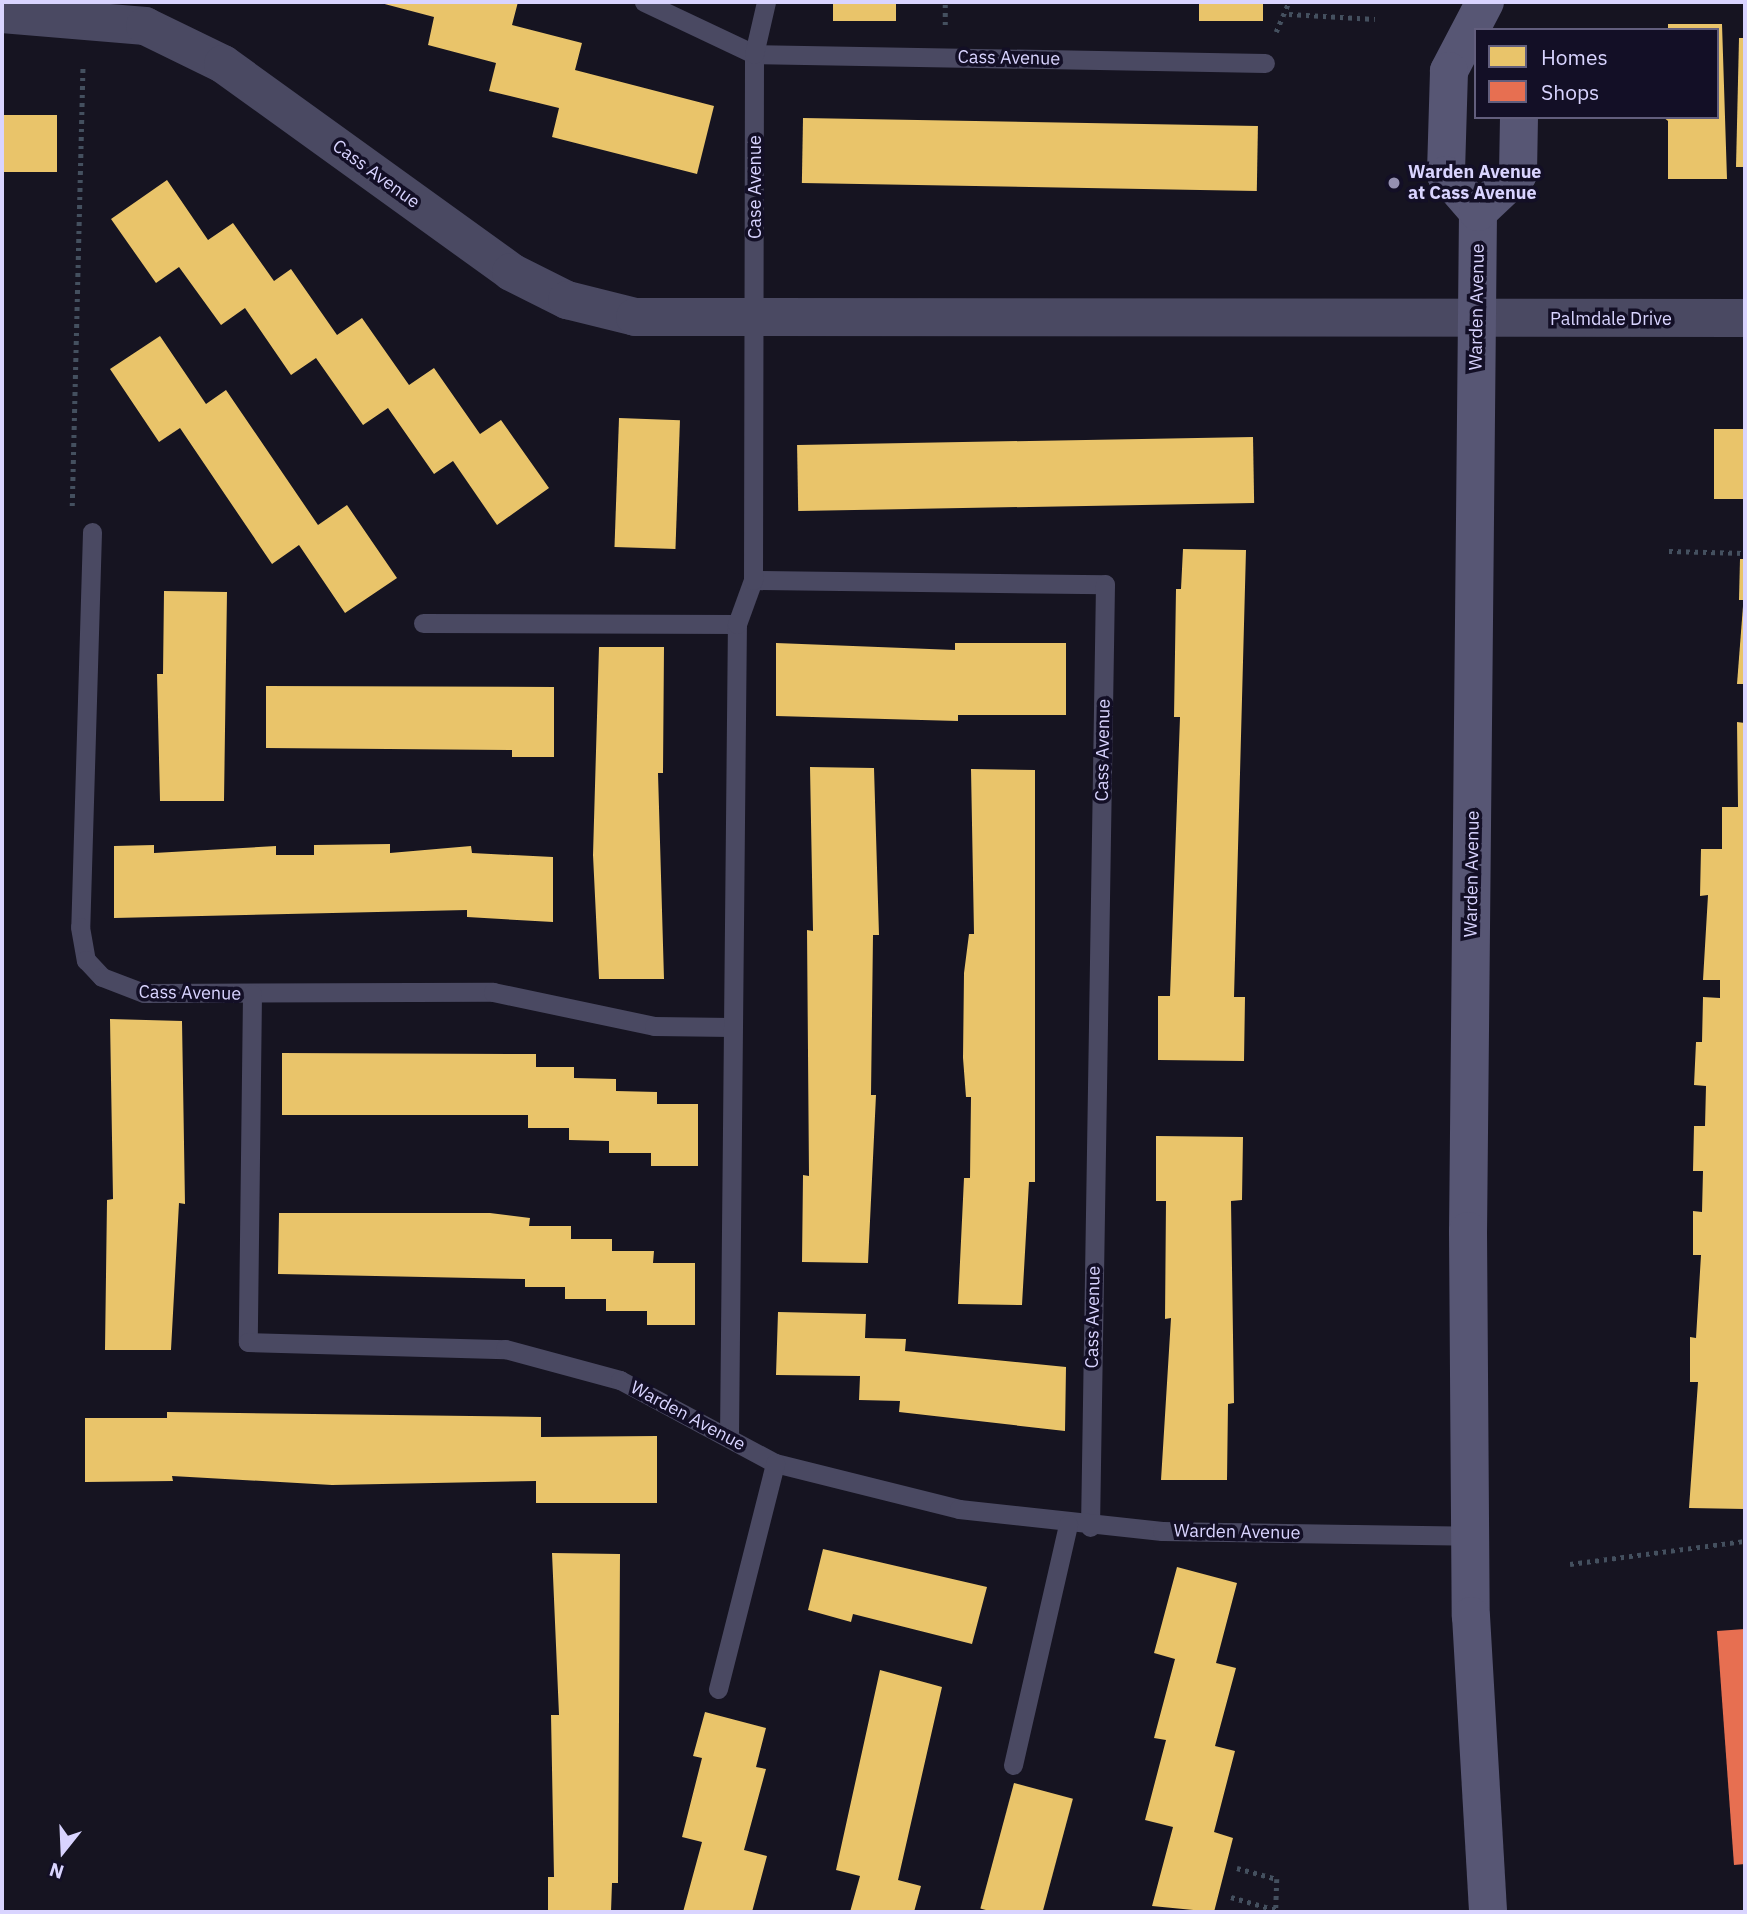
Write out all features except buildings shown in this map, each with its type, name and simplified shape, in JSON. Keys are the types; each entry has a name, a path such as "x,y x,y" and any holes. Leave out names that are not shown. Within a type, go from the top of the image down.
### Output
{"main road":[{"path":"1485,2 1449,71 1446,175 1478,212 1518,174 1519,119"},
{"path":"1491,2 1505,28"},
{"name":"Warden Avenue","path":"1478,212 1471,1536 1488,1912"}],"street":[{"name":"Cass Avenue","path":"2,14 84,18 145,26 223,64 511,272 566,300 635,317 756,321 1370,316 1476,321"},
{"name":"Palmdale Drive","path":"1476,321 1745,318"}],"lane":[{"name":"Cass Avenue","path":"644,2 754,54 1265,63"},
{"path":"754,54 766,2"},
{"name":"Case Avenue","path":"754,54 756,321"},
{"path":"729,1436 737,624 753,580 756,321"},
{"name":"Cass Avenue","path":"92,531 80,927 86,960 111,984 132,992 493,992 654,1026 732,1027"},
{"name":"Cass Avenue","path":"753,580 1105,584 1090,1527"},
{"path":"424,623 737,624"},
{"name":"Warden Avenue","path":"252,994 248,1342 505,1349 620,1380 775,1463 959,1508 1090,1527 1471,1536"},
{"path":"718,1689 775,1463"},
{"path":"1013,1765 1068,1524"}],"path":[{"path":"1289,14 1375,19"},
{"path":"84,18 71,505 92,531"},
{"path":"1669,551 1745,552"},
{"path":"1570,1564 1745,1541"},
{"path":"1231,1897 1276,1911 1277,1880 1237,1868"}],"place":[{"name":"Warden Avenue at Cass Avenue","path":"1394,183"}]}
